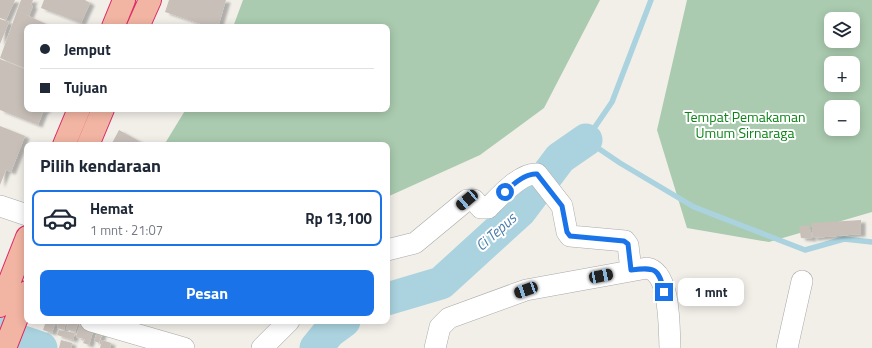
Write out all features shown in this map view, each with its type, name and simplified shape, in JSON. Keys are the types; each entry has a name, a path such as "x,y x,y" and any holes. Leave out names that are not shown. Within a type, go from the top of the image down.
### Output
{"highway":[{"path":"114,24 124,0"},
{"path":"139,24 150,0"},
{"path":"65,142 78,112"},
{"path":"89,142 102,112"},
{"path":"0,306 24,245"},
{"path":"8,340 24,302"}],"street":[{"path":"390,249 415,243 467,200 474,200 481,208 488,208 514,184 532,174 537,174 562,206 567,232 570,236 624,241 628,244 631,270"},
{"path":"0,206 24,214"},
{"path":"435,348 440,327 448,318 526,290 631,270 652,269 656,271 661,278 668,307 670,348"},
{"path":"788,348 802,281"},
{"path":"101,324 184,348"},
{"path":"262,348 286,324"}],"green space":[{"path":"243,0 600,0 544,108 480,155 390,196 390,142 166,142 184,112 390,112 390,24 234,24"},
{"name":"Tempat Pemakaman Umum Sirnaraga","path":"687,0 872,0 872,212 769,242 687,228 657,130"}],"building":[{"path":"0,0 15,0 6,20 0,18"},
{"path":"21,0 33,0 31,5 33,6 29,16 17,11"},
{"path":"44,0 85,0 90,3 81,23 41,8"},
{"path":"169,0 226,0 219,24 201,24 165,12"},
{"path":"17,11 46,24 24,24 24,68 0,58"},
{"path":"0,19 9,22 0,44"},
{"path":"0,59 24,69 24,112 43,112 38,125 0,110"},
{"path":"0,126 25,136 11,172 6,170 0,185"},
{"path":"119,130 139,141 138,142 113,142"},
{"path":"861,220 861,234 813,238 811,223"},
{"path":"810,225 812,239 801,238 799,226"},
{"path":"45,324 55,324 52,333 43,330"},
{"path":"58,324 65,324 64,330 57,328"},
{"path":"68,324 78,324 75,332 66,329"},
{"path":"80,324 95,325 89,345 83,343 85,339 76,337"},
{"path":"99,326 104,328 99,343 94,341"},
{"path":"59,330 75,333 73,340 57,335"},
{"path":"61,340 72,343 71,348 59,348"},
{"path":"102,340 111,343 110,348 100,348"}],"waterway":[{"path":"651,0 612,102 586,140 620,163 694,207 805,250 844,239 872,242"},
{"name":"Ci Tepus","path":"390,298 441,283 520,211 560,158 586,140"},
{"name":"Ci Tepus","path":"316,348 329,332 340,324"},
{"name":"Ci Tepus","path":"0,334 41,348"}],"route":[{"path":"505,192 514,184 532,174 537,174 562,206 567,232 570,236 578,238 624,241 628,244 631,270 647,268 656,271 661,278 664,292"}]}
